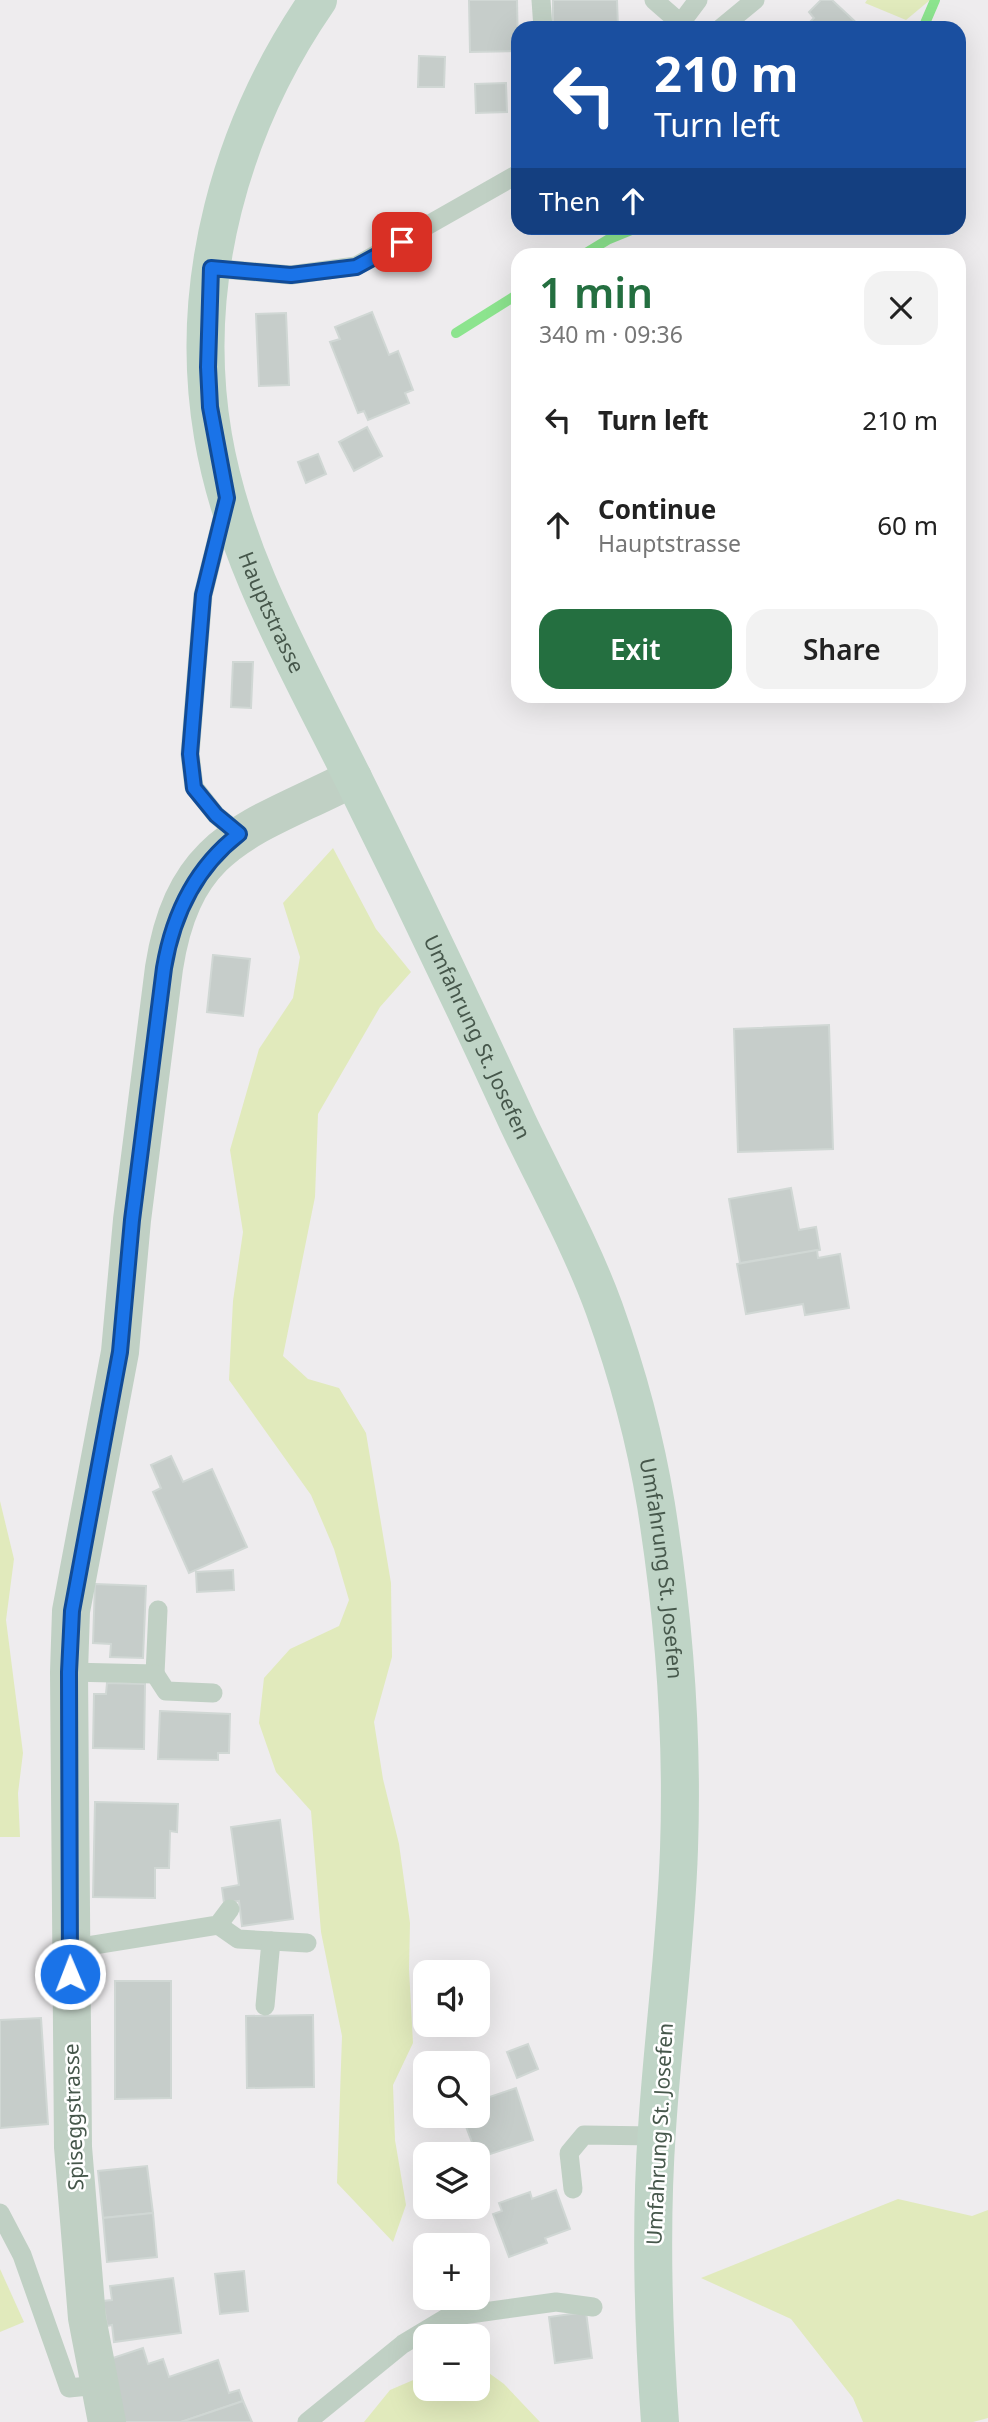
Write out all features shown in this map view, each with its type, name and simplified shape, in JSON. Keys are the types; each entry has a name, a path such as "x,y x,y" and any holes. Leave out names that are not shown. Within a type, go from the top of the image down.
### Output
{"street":[{"name":"Hauptstrasse","path":"318,0 289,43 256,107 236,161 211,268 208,367 210,407 227,498 264,600 353,778"},
{"name":"Spiseggstrasse","path":"107,2422 97,2385 87,2318 76,2210 69,1950 69,1672 72,1611 120,1352 132,1220 168,939 193,884 223,846 262,819 353,778"},
{"name":"Umfahrung St. Josefen","path":"353,778 476,1031 602,1303 639,1417 655,1502 675,1639 679,1849 656,2136 651,2300 660,2422"}],"lane":[{"path":"541,0 542,21"},
{"path":"654,0 677,21"},
{"path":"686,21 698,0"},
{"path":"730,21 755,0"},
{"path":"211,268 291,275 356,267 511,178"},
{"path":"227,498 203,595 190,754 194,788 216,815 239,834"},
{"path":"158,1610 155,1674 166,1691 214,1693"},
{"path":"69,1672 155,1674"},
{"path":"69,1950 224,1917 238,1940 307,1943"},
{"path":"265,2006 271,1941"},
{"path":"573,2189 569,2153 584,2135 656,2136"},
{"path":"0,2213 22,2255 69,2388 97,2385"},
{"path":"307,2422 402,2344 448,2317 556,2302 593,2307"}],"green space":[{"path":"867,0 930,0 906,20 865,3"},
{"path":"333,848 376,929 411,972 380,1007 318,1114 315,1197 283,1356 308,1379 339,1388 366,1433 391,1583 392,1657 374,1722 383,1779 399,1844 410,1923 409,1969 413,2043 393,2085 395,2140 406,2205 393,2242 337,2183 342,2036 321,1932 311,1811 276,1772 259,1723 264,1678 290,1649 339,1626 349,1600 334,1549 311,1495 229,1380 233,1301 243,1232 230,1150 259,1049 293,998 300,957 283,903"},
{"path":"0,1501 14,1559 6,1620 23,1753 18,1793 20,1837 0,1837"},
{"path":"898,2199 972,2216 988,2210 988,2418 973,2422 863,2422 853,2398 791,2319 701,2278"},
{"path":"0,2269 24,2322 0,2332"},
{"path":"490,2374 504,2384 540,2422 364,2422 390,2390 413,2380 413,2401 490,2401"}],"building":[{"path":"469,0 517,0 517,21 511,21 511,51 470,52"},
{"path":"553,0 617,0 618,21 553,21"},
{"path":"821,0 832,0 854,21 811,21 814,18 809,12"},
{"path":"419,56 445,57 444,87 418,87"},
{"path":"506,83 507,112 476,113 475,84"},
{"path":"372,312 389,355 398,351 413,390 405,393 409,403 368,420 364,411 358,413 330,342 340,339 335,327"},
{"path":"286,313 289,385 259,386 256,314"},
{"path":"367,427 382,456 354,471 339,442"},
{"path":"318,454 326,474 306,483 298,462"},
{"path":"233,662 253,662 251,708 231,707"},
{"path":"213,955 250,959 243,1016 207,1012"},
{"path":"829,1025 833,1149 738,1152 734,1029"},
{"path":"791,1188 799,1230 816,1227 820,1250 740,1263 729,1199"},
{"path":"817,1250 818,1258 840,1254 849,1308 805,1315 803,1304 746,1314 737,1264"},
{"path":"171,1456 183,1482 212,1469 247,1547 189,1573 153,1492 161,1488 151,1465"},
{"path":"233,1570 234,1590 197,1592 196,1572"},
{"path":"95,1584 146,1586 143,1658 110,1657 111,1644 93,1643"},
{"path":"107,1683 145,1684 144,1749 93,1748 94,1694 106,1694"},
{"path":"160,1711 230,1714 229,1753 218,1753 218,1760 158,1759"},
{"path":"95,1802 178,1804 177,1832 170,1831 169,1868 155,1868 155,1898 93,1897"},
{"path":"280,1820 293,1919 242,1926 239,1901 224,1903 222,1888 239,1885 231,1827"},
{"path":"115,1981 171,1981 171,2098 115,2099"},
{"path":"313,2015 314,2087 247,2088 246,2016"},
{"path":"41,2018 48,2124 0,2128 0,2020"},
{"path":"528,2044 538,2069 517,2078 507,2052"},
{"path":"516,2088 533,2140 490,2154 490,2142 472,2142 467,2128 490,2128 490,2097"},
{"path":"147,2166 153,2213 103,2218 98,2171"},
{"path":"556,2190 570,2229 545,2238 547,2243 509,2257 493,2214 502,2211 499,2203 530,2192 532,2199"},
{"path":"153,2213 157,2257 107,2262 103,2218"},
{"path":"244,2271 248,2311 220,2314 215,2274"},
{"path":"173,2278 181,2333 114,2342 112,2325 107,2326 103,2301 112,2300 110,2286"},
{"path":"586,2312 592,2358 555,2363 549,2317"},
{"path":"143,2348 148,2364 163,2359 169,2377 218,2360 229,2393 239,2390 243,2401 181,2422 117,2422 98,2363"},
{"path":"243,2401 252,2422 181,2422"}],"waterway":[{"path":"926,21 935,0"},
{"path":"594,248 619,235"},
{"path":"456,333 511,298"}],"route":[{"path":"70,1974 69,1672 72,1611 120,1352 132,1220 168,939 188,892 203,868 223,846 239,834 216,815 194,788 190,754 203,595 227,498 210,407 208,367 211,268 291,275 356,267 402,242"}]}
